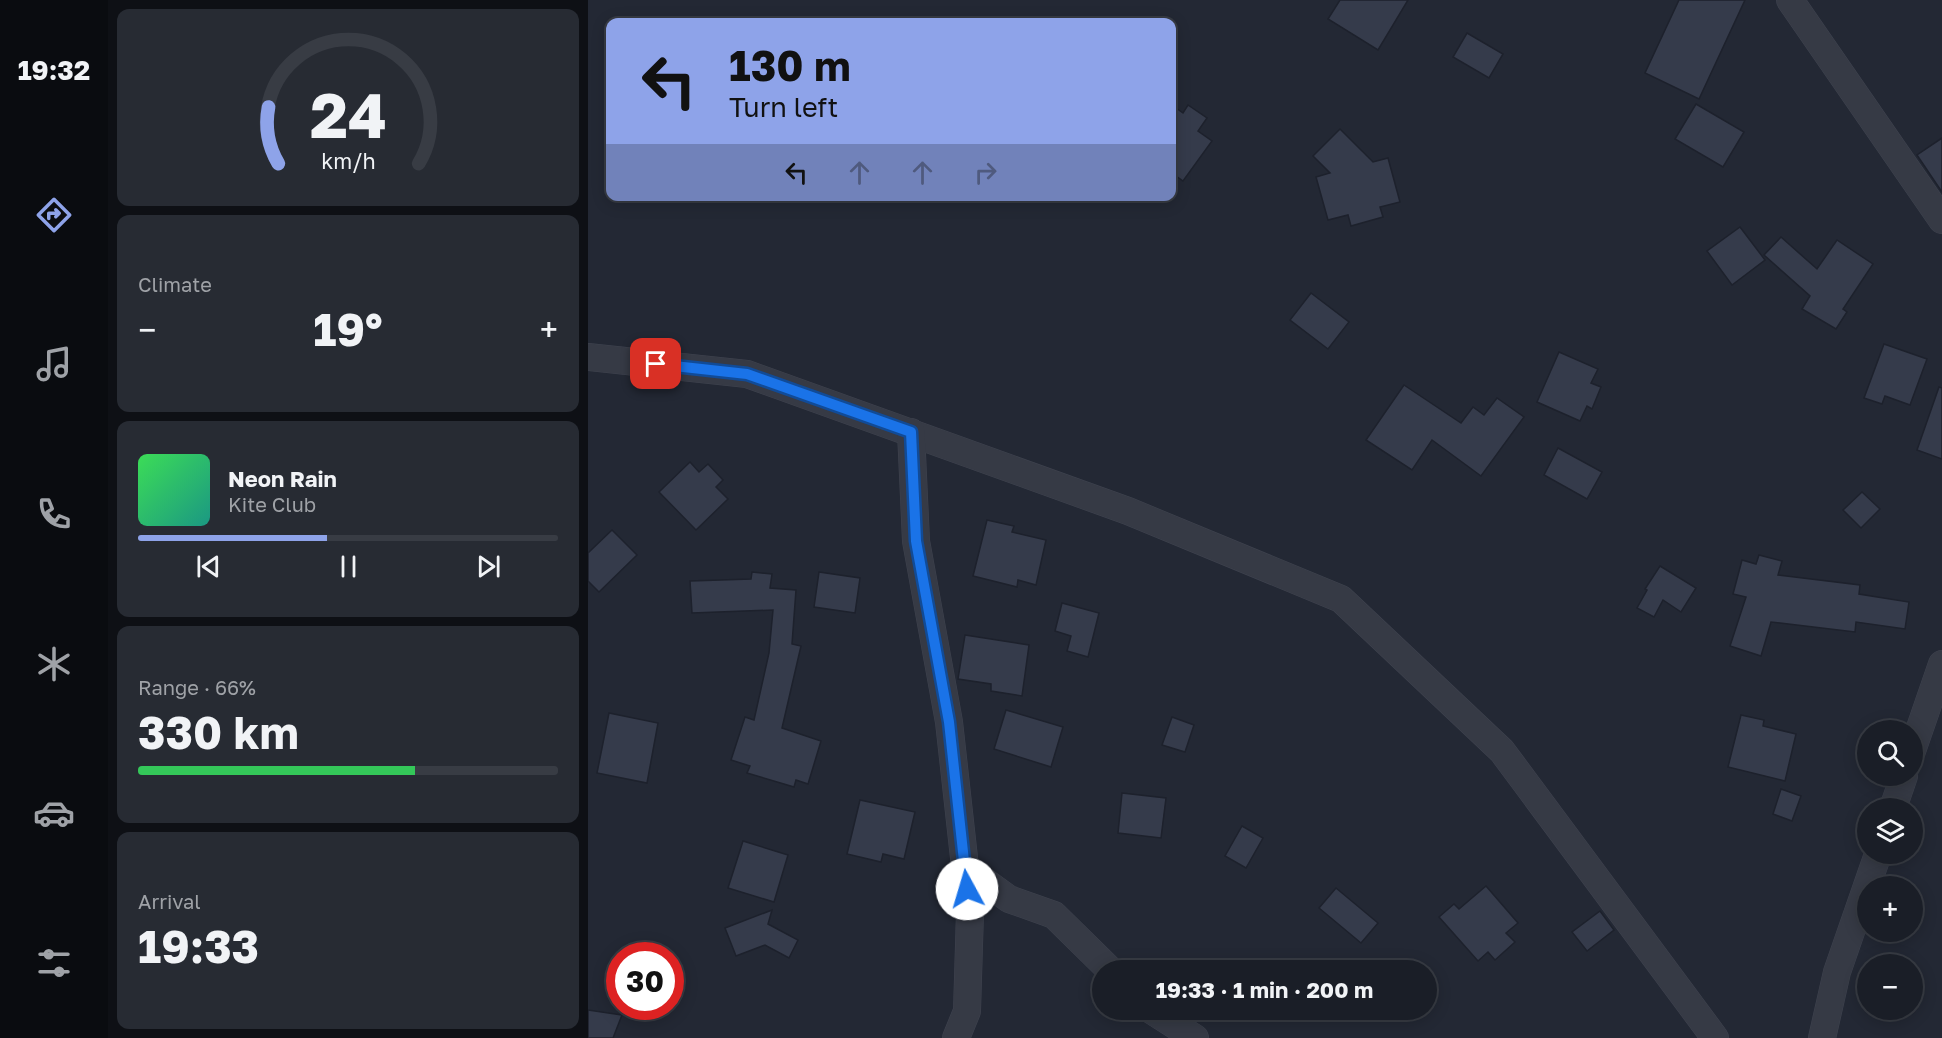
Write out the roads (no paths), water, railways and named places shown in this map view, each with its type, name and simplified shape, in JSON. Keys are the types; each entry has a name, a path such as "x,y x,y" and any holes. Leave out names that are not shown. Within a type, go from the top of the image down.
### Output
{"street":[{"path":"1790,0 1942,220"},
{"path":"588,357 747,374 1128,511 1341,598 1502,751 1715,1038"},
{"path":"911,432 916,541 949,722 970,912 966,1011 956,1038"},
{"path":"1923,720 1942,664"},
{"path":"1822,1038 1837,972 1875,864"},
{"path":"965,867 1009,899 1054,915 1100,960"},
{"path":"1167,1020 1195,1038"}]}
